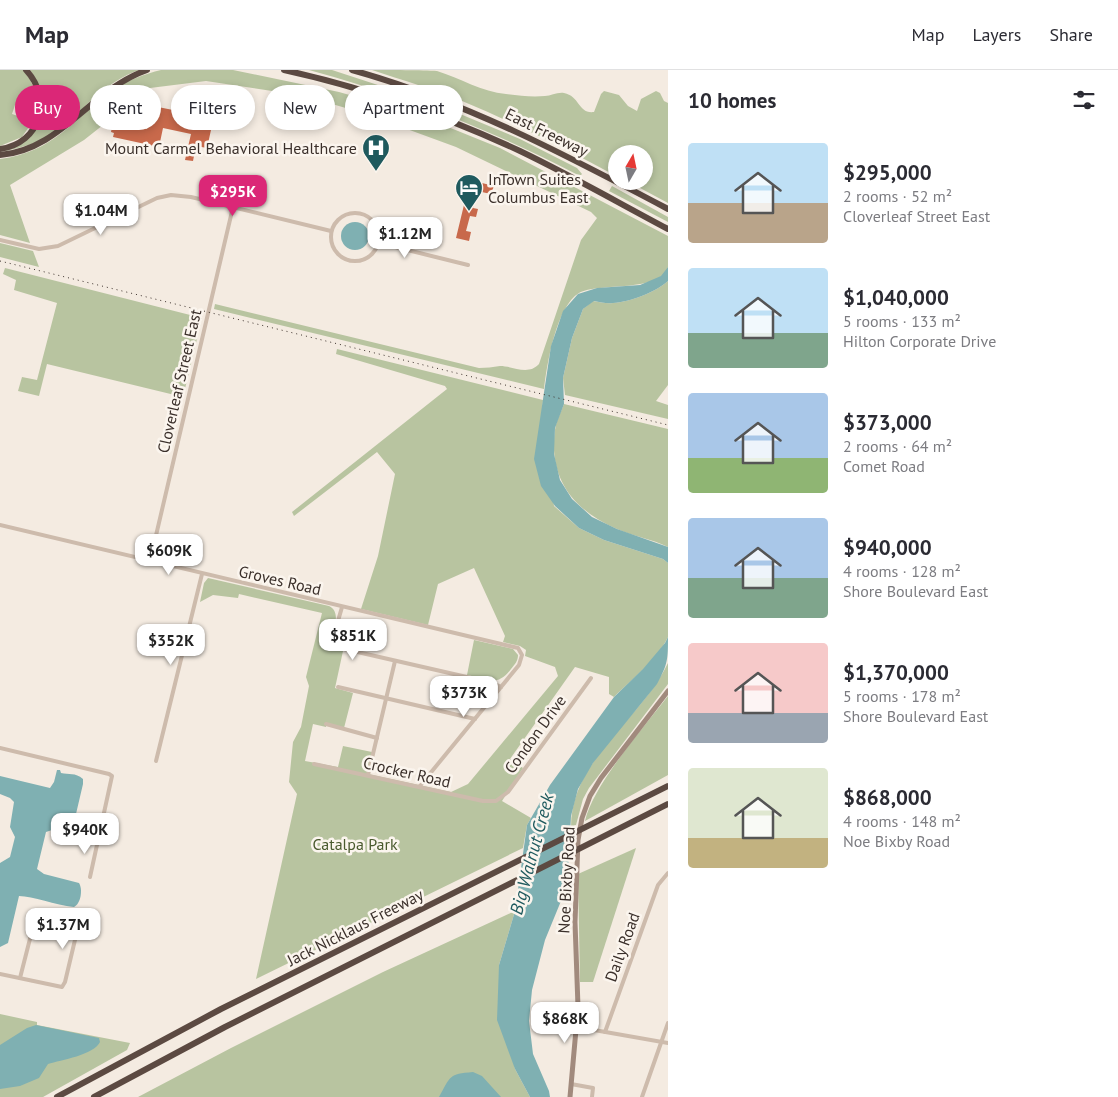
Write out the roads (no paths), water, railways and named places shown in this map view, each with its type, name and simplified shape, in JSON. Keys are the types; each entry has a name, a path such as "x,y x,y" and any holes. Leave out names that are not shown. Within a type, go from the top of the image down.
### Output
{"highway":[{"path":"0,149 14,146 22,141 34,128 38,119 41,99 34,80 26,70"},
{"path":"0,155 19,152 39,144 57,132 102,94 135,74 148,70"},
{"path":"277,70 292,72"},
{"name":"East Freeway","path":"284,70 368,92 441,117 522,152 668,228"},
{"name":"East Freeway","path":"352,70 428,94 500,124 553,149 668,210"},
{"name":"Jack Nicklaus Freeway","path":"57,1097 221,1009 668,786"},
{"name":"Jack Nicklaus Freeway","path":"94,1097 234,1023 668,804"}],"street":[{"path":"0,240 39,249 58,246 158,198 171,195 181,195 331,231"},
{"name":"Cloverleaf Street East","path":"150,561 233,207"},
{"path":"346,214 361,214 374,221 380,235 379,243 374,253 368,258 352,261 338,255 333,248 331,231 339,218 346,214"},
{"path":"379,243 468,265"},
{"name":"Groves Road","path":"0,525 515,647 522,655 519,665 501,687"},
{"path":"156,761 202,574"},
{"path":"342,607 335,637 340,648 493,683 501,687 420,787"},
{"path":"368,775 395,661"},
{"name":"Condon Drive","path":"496,801 508,792 591,678"},
{"path":"338,688 475,720"},
{"name":"Noe Bixby Road","path":"570,1097 578,996 575,922 578,840 582,818 596,786 668,691"},
{"path":"326,724 377,738"},
{"path":"0,748 112,776 90,877"},
{"name":"Crocker Road","path":"314,764 483,801 496,801"},
{"name":"Daily Road","path":"604,1032 658,884 668,873"},
{"path":"0,974 62,987 65,982 79,923"},
{"path":"20,978 32,927 76,937"},
{"path":"642,1097 668,1023"},
{"path":"576,1027 668,1043"},
{"path":"571,1084 593,1088 592,1097"}],"water":[{"path":"355,222 365,226 369,236 365,246 355,250 345,246 341,236 345,226"},
{"path":"668,267 668,281 650,293 620,302 594,301 583,309 572,338 563,378 564,404 555,428 554,454 560,480 572,499 592,517 617,529 668,547 668,563 663,559 604,540 579,528 555,506 541,486 534,459 551,346 563,311 578,294 597,288 640,285 661,276"},
{"name":"Big Walnut Creek","path":"668,637 667,661 657,684 593,763 578,789 571,816 568,871 561,901 545,940 532,990 529,1021 533,1054 550,1097 530,1097 515,1069 497,1020 499,965 515,911 527,825 550,785 614,697 643,669"},
{"path":"57,770 60,770 61,773 80,777 83,779 83,784 72,831 70,833 52,830 46,832 37,869 44,874 79,883 81,889 80,900 74,907 19,896 8,943 0,947 0,863 10,857 15,837 10,827 14,802 0,794 0,776 50,788 54,782"},
{"path":"36,1025 99,1038 100,1042 97,1047 84,1054 48,1064 39,1078 20,1086 0,1089 0,1045 27,1028"},
{"path":"473,1072 482,1076 501,1097 439,1097 451,1077"}],"railway":[{"path":"0,261 668,425"}],"place":[{"name":"Mount Carmel Behavioral Healthcare","path":"376,172"},
{"name":"InTown Suites Columbus East","path":"469,212"}],"park label":[{"name":"Catalpa Park","path":"355,844"}]}
